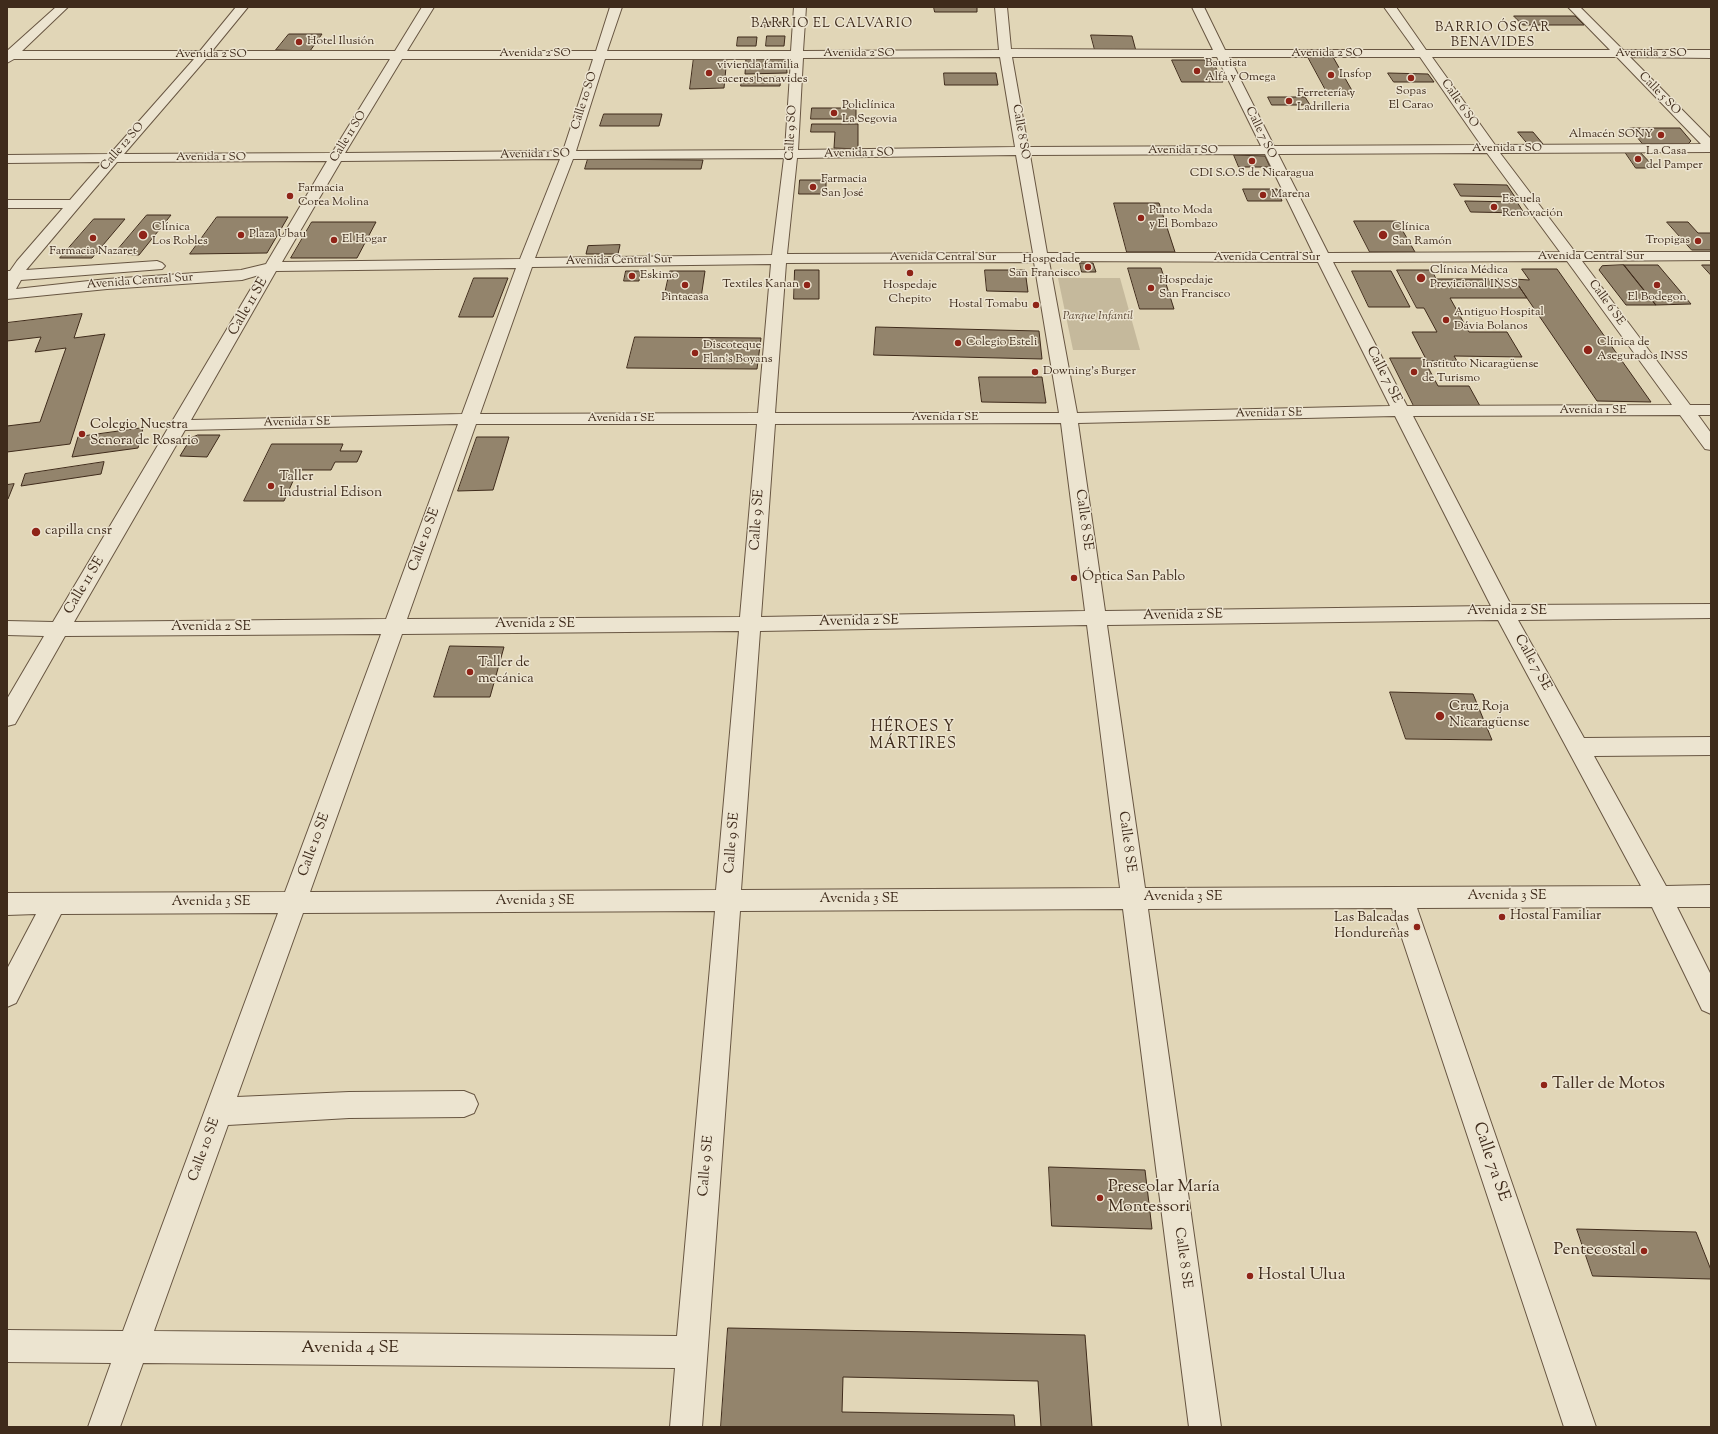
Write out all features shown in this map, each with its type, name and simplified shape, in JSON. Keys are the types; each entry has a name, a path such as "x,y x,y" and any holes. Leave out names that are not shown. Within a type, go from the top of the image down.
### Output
{"street":[{"path":"8,56 62,7"},
{"name":"Calle 12 SO","path":"7,290 13,270 75,204 112,159 203,55 242,7"},
{"name":"Calle 11 SO","path":"271,267 336,157 428,7"},
{"name":"Calle 10 SO","path":"526,262 568,155 616,7"},
{"name":"Calle 9 SO","path":"779,259 791,154 800,7"},
{"name":"Calle 8 SO","path":"1001,7 1005,53 1042,257"},
{"name":"Calle 7 SO","path":"1198,7 1323,258"},
{"name":"Calle 6 SO","path":"1390,7 1490,148 1572,258"},
{"name":"Calle 5 SO","path":"1574,7 1711,148"},
{"name":"Avenida 2 SO","path":"8,56 400,54 796,55 1005,53 1711,54"},
{"name":"Avenida 1 SO","path":"7,159 1023,151 1711,148"},
{"path":"7,204 75,204"},
{"name":"Avenida Central Sur","path":"7,294 107,284 242,275 271,267 779,259 1042,257 1572,258 1711,256"},
{"name":"Calle 8 SE","path":"1042,257 1069,418 1205,1427"},
{"name":"Calle 7 SE","path":"1323,258 1504,612 1659,896 1711,1002"},
{"name":"Calle 6 SE","path":"1572,258 1711,444"},
{"name":"Calle 9 SE","path":"686,1427 779,259"},
{"name":"Avenida Central Sur","path":"208,263 247,261 271,267"},
{"name":"Calle 10 SE","path":"104,1427 526,262"},
{"name":"Avenida Central Sur","path":"13,270 169,265"},
{"name":"Calle 11 SE","path":"7,718 180,425 271,267"},
{"name":"Avenida 1 SE","path":"180,425 469,418 1069,418 1402,411 1711,410"},
{"name":"Avenida 2 SE","path":"7,628 60,629 750,624 1096,617 1711,611"},
{"path":"1577,747 1711,746"},
{"name":"Avenida 3 SE","path":"7,904 1711,896"},
{"name":"Calle 7a SE","path":"1401,897 1580,1427"},
{"path":"7,995 54,904"},
{"path":"219,1112 349,1105 464,1104"},
{"name":"Avenida 4 SE","path":"7,1346 692,1352"}],"green space":[{"name":"Parque Infantil","path":"1058,278 1120,278 1140,350 1073,350"}],"building":[{"path":"934,7 977,7 977,12 935,12"},
{"path":"1514,16 1575,16 1584,25 1523,25"},
{"path":"762,22 783,22 782,27 762,27"},
{"name":"Hotel Ilusión","path":"289,34 322,34 310,51 276,50"},
{"path":"1091,35 1132,36 1136,51 1095,50"},
{"path":"767,36 785,36 784,46 766,46"},
{"path":"738,37 757,37 756,46 737,46"},
{"name":"vivienda familia caceres benavides","path":"694,57 727,57 724,88 690,89"},
{"path":"786,57 787,73 745,74 746,58"},
{"name":"Insfop","path":"1308,57 1333,57 1354,94 1328,94"},
{"name":"Bautista Alfa y Omega","path":"1172,60 1212,60 1223,82 1182,82"},
{"path":"944,73 996,73 998,85 945,85"},
{"name":"Sopas El Carao","path":"1388,73 1428,74 1434,82 1394,82"},
{"path":"743,77 781,77 780,86 741,86"},
{"name":"Ferretería y Ladrilleria","path":"1268,97 1305,97 1310,105 1272,105"},
{"name":"Policlínica La Segovia","path":"812,108 856,108 856,119 811,119"},
{"path":"604,114 662,114 659,126 600,126"},
{"path":"812,124 858,124 858,149 834,148 835,132 811,132"},
{"name":"Almacén SONY","path":"1630,128 1680,128 1691,141 1688,144 1643,144"},
{"path":"1518,132 1533,132 1543,144 1528,144"},
{"name":"La Casa del Pamper","path":"1623,149 1638,150 1655,168 1636,168"},
{"name":"CDI S.O.S de Nicaragua","path":"1234,155 1265,156 1270,167 1239,167"},
{"path":"588,159 703,160 701,169 585,169"},
{"name":"Farmacia San José","path":"800,180 826,180 826,194 799,194"},
{"path":"1454,184 1507,185 1515,197 1461,196"},
{"name":"Marena","path":"1243,189 1277,189 1282,201 1248,201"},
{"name":"Escuela Renovación","path":"1465,201 1517,202 1524,213 1471,212"},
{"name":"Punto Moda y El Bombazo","path":"1114,203 1159,203 1175,252 1127,252"},
{"name":"Clínica Los Robles","path":"147,215 171,215 139,255 114,254"},
{"name":"Plaza Ubau","path":"217,217 288,217 267,253 190,254"},
{"name":"Farmacia Nazaret","path":"94,219 125,219 92,258 60,258"},
{"name":"Clínica San Ramón","path":"1354,221 1397,221 1415,252 1370,252"},
{"name":"El Hogar","path":"312,222 376,222 357,258 291,258"},
{"name":"Tropigas","path":"1667,222 1688,222 1698,233 1711,233 1711,250 1692,250"},
{"path":"620,245 618,254 586,254 588,246"},
{"name":"Hospedade San Francisco","path":"1080,263 1093,263 1096,272 1082,272"},
{"path":"1624,265 1656,305 1626,305 1599,270 1602,266"},
{"name":"El Bodegon","path":"1624,265 1658,265 1691,304 1656,305"},
{"path":"1702,265 1711,265 1711,275"},
{"name":"Hospedaje San Francisco","path":"1128,268 1161,268 1174,309 1140,309"},
{"name":"Clínica de Asegurados INSS","path":"1522,269 1557,269 1651,402 1597,401 1514,279 1529,280"},
{"name":"Textiles Kanan","path":"795,270 819,270 819,299 794,299"},
{"path":"985,270 1025,270 1028,292 987,291"},
{"name":"Antiguo Hospital Dávia Bolanos","path":"1397,270 1432,270 1436,279 1514,279 1527,298 1450,298 1469,332 1507,332 1522,357 1454,356 1457,361 1427,361 1412,332 1437,332 1424,308 1417,308"},
{"name":"Eskimo","path":"626,271 641,271 639,281 624,281"},
{"name":"Pintacasa","path":"670,271 705,271 701,298 664,298"},
{"path":"1352,271 1391,271 1410,307 1369,307"},
{"path":"474,278 508,278 493,317 459,317"},
{"path":"82,314 74,338 105,334 70,444 7,452 7,426 40,422 66,348 35,352 41,337 7,341 7,323"},
{"name":"Colegio Esteli","path":"876,327 1039,331 1042,359 874,355"},
{"name":"Discoteque Flan's Boyans","path":"635,337 761,338 757,369 627,368"},
{"name":"Instituto Nicaragüense de Turismo","path":"1390,358 1423,358 1438,386 1469,386 1480,406 1414,406"},
{"path":"979,377 1042,377 1046,403 982,402"},
{"path":"143,428 138,448 72,457 78,437"},
{"path":"198,435 220,435 207,457 180,456 191,438"},
{"path":"477,437 509,437 493,490 458,491"},
{"name":"Taller Industrial Edison","path":"272,444 343,444 340,451 362,451 357,462 335,462 331,470 298,470 284,501 244,501"},
{"path":"104,462 101,474 21,486 25,474"},
{"path":"14,484 8,499 7,499 7,485"},
{"name":"Taller de mecánica","path":"450,646 504,647 490,697 434,697"},
{"name":"Cruz Roja Nicaragüense","path":"1390,692 1473,694 1492,740 1406,739"},
{"name":"Prescolar María Montessori","path":"1049,1167 1145,1170 1152,1229 1052,1226"},
{"name":"Pentecostal","path":"1577,1229 1696,1232 1711,1270 1711,1279 1593,1276"},
{"path":"728,1328 1085,1335 1092,1427 1041,1427 1038,1381 843,1377 842,1412 1014,1415 1015,1427 721,1427"}],"place":[{"name":"Hotel Ilusión","path":"299,42"},
{"name":"Bautista Alfa y Omega","path":"1197,71"},
{"name":"vivienda familia caceres benavides","path":"709,73"},
{"name":"Insfop","path":"1331,75"},
{"name":"Sopas El Carao","path":"1411,78"},
{"name":"Ferretería y Ladrilleria","path":"1289,101"},
{"name":"Policlínica La Segovia","path":"834,113"},
{"name":"Almacén SONY","path":"1661,135"},
{"name":"La Casa del Pamper","path":"1638,159"},
{"name":"CDI S.O.S de Nicaragua","path":"1252,161"},
{"name":"Farmacia San José","path":"813,187"},
{"name":"Marena","path":"1263,195"},
{"name":"Farmacia Corea Molina","path":"290,196"},
{"name":"Escuela Renovación","path":"1494,207"},
{"name":"Punto Moda y El Bombazo","path":"1141,218"},
{"name":"Clínica Los Robles","path":"143,235"},
{"name":"Plaza Ubau","path":"241,235"},
{"name":"Clínica San Ramón","path":"1383,235"},
{"name":"Farmacia Nazaret","path":"93,238"},
{"name":"El Hogar","path":"334,240"},
{"name":"Tropigas","path":"1698,241"},
{"name":"Hospedade San Francisco","path":"1088,267"},
{"name":"Hospedaje Chepito","path":"910,273"},
{"name":"Eskimo","path":"632,276"},
{"name":"Clínica Médica Previcional INSS","path":"1421,278"},
{"name":"Pintacasa","path":"685,285"},
{"name":"Textiles Kanan","path":"807,285"},
{"name":"El Bodegon","path":"1657,285"},
{"name":"Hospedaje San Francisco","path":"1151,288"},
{"name":"Hostal Tomabu","path":"1036,305"},
{"name":"Antiguo Hospital Dávia Bolanos","path":"1446,320"},
{"name":"Colegio Esteli","path":"958,343"},
{"name":"Clínica de Asegurados INSS","path":"1588,350"},
{"name":"Discoteque Flan's Boyans","path":"695,353"},
{"name":"Downing's Burger","path":"1035,372"},
{"name":"Instituto Nicaragüense de Turismo","path":"1414,372"},
{"name":"Colegio Nuestra Senora de Rosario","path":"82,434"},
{"name":"Taller Industrial Edison","path":"271,486"},
{"name":"capilla cnsr","path":"36,532"},
{"name":"Óptica San Pablo","path":"1074,578"},
{"name":"Taller de mecánica","path":"470,672"},
{"name":"Cruz Roja Nicaragüense","path":"1440,716"},
{"name":"Hostal Familiar","path":"1502,917"},
{"name":"Las Baleadas Hondureñas","path":"1417,927"},
{"name":"Taller de Motos","path":"1544,1085"},
{"name":"Prescolar María Montessori","path":"1100,1198"},
{"name":"Pentecostal","path":"1644,1251"},
{"name":"Hostal Ulua","path":"1250,1276"}],"district":[{"name":"BARRIO EL CALVARIO","path":"832,25"},
{"name":"BARRIO ÓSCAR BENAVIDES","path":"1493,36"},
{"name":"HÉROES Y MÁRTIRES","path":"913,736"}]}
